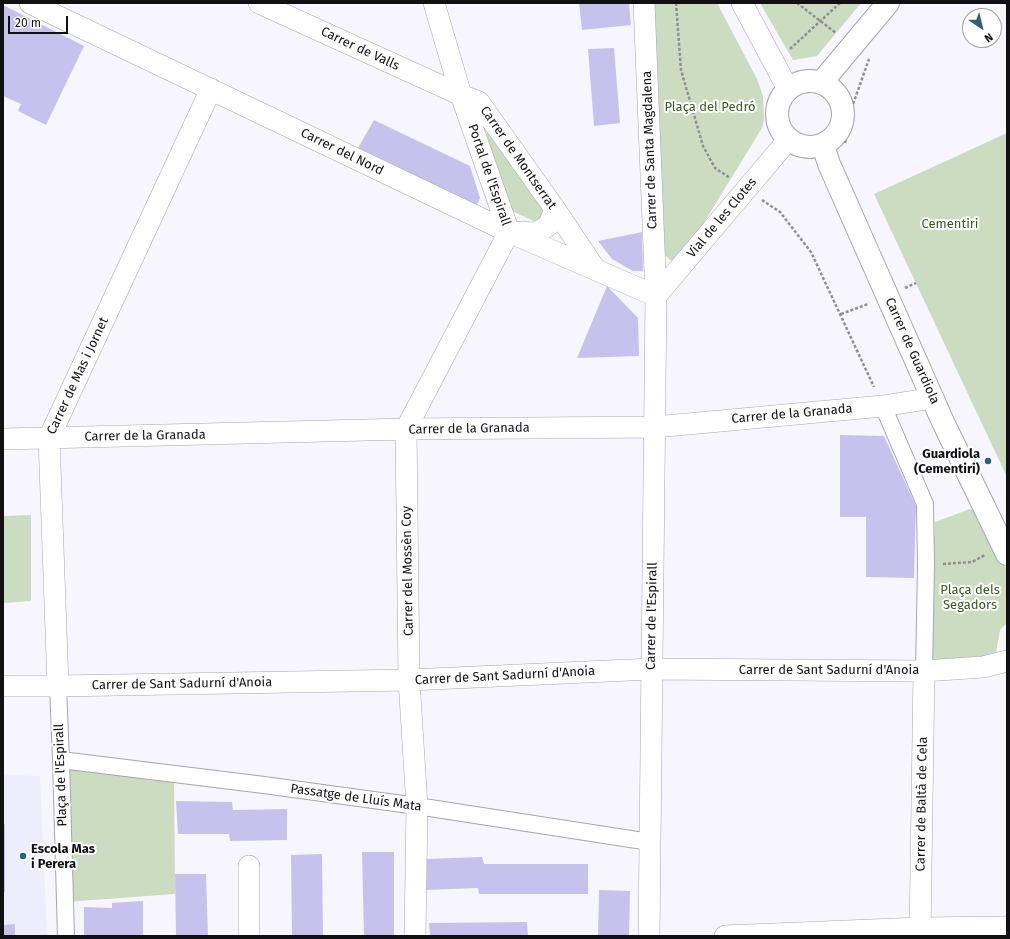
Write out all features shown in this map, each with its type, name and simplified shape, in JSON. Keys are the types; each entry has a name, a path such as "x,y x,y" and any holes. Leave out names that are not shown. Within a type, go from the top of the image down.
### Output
{"street":[{"name":"Carrer del Nord","path":"30,3 509,232 656,296"},
{"name":"Carrer de Valls","path":"259,3 461,95"},
{"path":"434,3 461,95"},
{"name":"Carrer de Santa Magdalena","path":"644,3 656,296"},
{"path":"742,3 788,89"},
{"path":"821,83 861,51 888,3"},
{"path":"810,81 821,83 831,88 838,97 842,107 842,118 839,129 826,154 814,147 796,145 788,140 781,131 777,120 777,108 781,98 788,89 798,83 810,81"},
{"name":"Carrer de Mas i Jornet","path":"58,686 49,438 211,89"},
{"name":"Carrer de Montserrat","path":"461,95 479,102 555,209 595,269"},
{"name":"Portal de l'Espirall","path":"461,95 509,232"},
{"name":"Vial de les Clotes","path":"656,296 788,140"},
{"name":"Carrer de Guardiola","path":"826,154 933,398 1005,550"},
{"path":"509,232 536,233 549,225 555,209"},
{"name":"Carrer del Mossèn Coy","path":"414,936 417,806 409,680 406,430 509,232"},
{"name":"Carrer de l'Espirall","path":"649,936 656,296"},
{"name":"Carrer de la Granada","path":"3,439 406,430 655,427 892,404 933,398"},
{"path":"892,404 925,504 926,565 924,671"},
{"name":"Carrer de Sant Sadurní d'Anoia","path":"3,686 409,680 652,669 924,671 983,667 1007,661"},
{"name":"Carrer de Baltà de Cela","path":"920,932 924,671"},
{"name":"Plaça de l'Espirall","path":"58,686 66,936"},
{"name":"Passatge de Lluís Mata","path":"61,760 417,806 650,842"},
{"path":"249,866 249,936"},
{"path":"725,936 920,932 1007,927"}],"path":[{"path":"676,3 681,70 703,146 715,168 780,212 811,252 892,404"},
{"path":"797,3 861,51 843,153 826,154"},
{"path":"772,59 788,50 840,3"},
{"path":"926,565 972,562 1005,550"}],"shaded area":[{"name":"Escola Mas i Perera","path":"3,775 40,776 47,936 3,936"}],"green space":[{"name":"Plaça del Pedró","path":"649,3 717,3 757,79 763,96 764,119 762,128 684,255 675,261 670,260 665,255"},
{"path":"760,3 861,3 817,56 793,60"},
{"path":"495,130 546,210 542,225 510,210 482,135"},
{"name":"Cementiri","path":"1007,133 1007,477 874,194"},
{"name":"Plaça dels Segadors","path":"970,509 981,513 1007,571 1007,623 1000,630 995,658 932,665 935,522"},
{"path":"31,515 31,601 3,603 3,516"},
{"path":"61,760 174,774 175,894 65,902"}],"building":[{"path":"579,3 629,3 631,25 582,30"},
{"path":"3,5 84,46 46,125 18,111 21,104 3,96"},
{"path":"614,48 620,123 594,126 588,49"},
{"path":"374,120 470,166 480,198 477,205 358,148"},
{"path":"642,232 643,271 633,271 612,259 598,241"},
{"path":"607,286 638,318 639,356 577,358"},
{"path":"840,435 884,436 916,506 914,578 866,577 866,517 840,517"},
{"path":"176,801 232,802 233,810 287,809 287,840 230,841 229,834 178,834"},
{"path":"3,824 5,824 5,892 3,892"},
{"path":"362,852 394,852 394,936 364,936"},
{"path":"322,854 323,936 292,936 291,855"},
{"path":"482,857 484,864 588,864 588,894 479,894 478,888 426,890 426,859"},
{"path":"175,874 206,874 208,936 176,936"},
{"path":"599,890 630,891 629,936 598,936"},
{"path":"143,901 143,936 84,936 84,907 112,908 112,903"},
{"path":"527,922 528,936 430,936 429,923"},
{"path":"15,924 15,936 3,936 3,925"}],"place":[{"name":"Guardiola (Cementiri)","path":"988,461"},
{"name":"Escola Mas i Perera","path":"23,856"}]}
